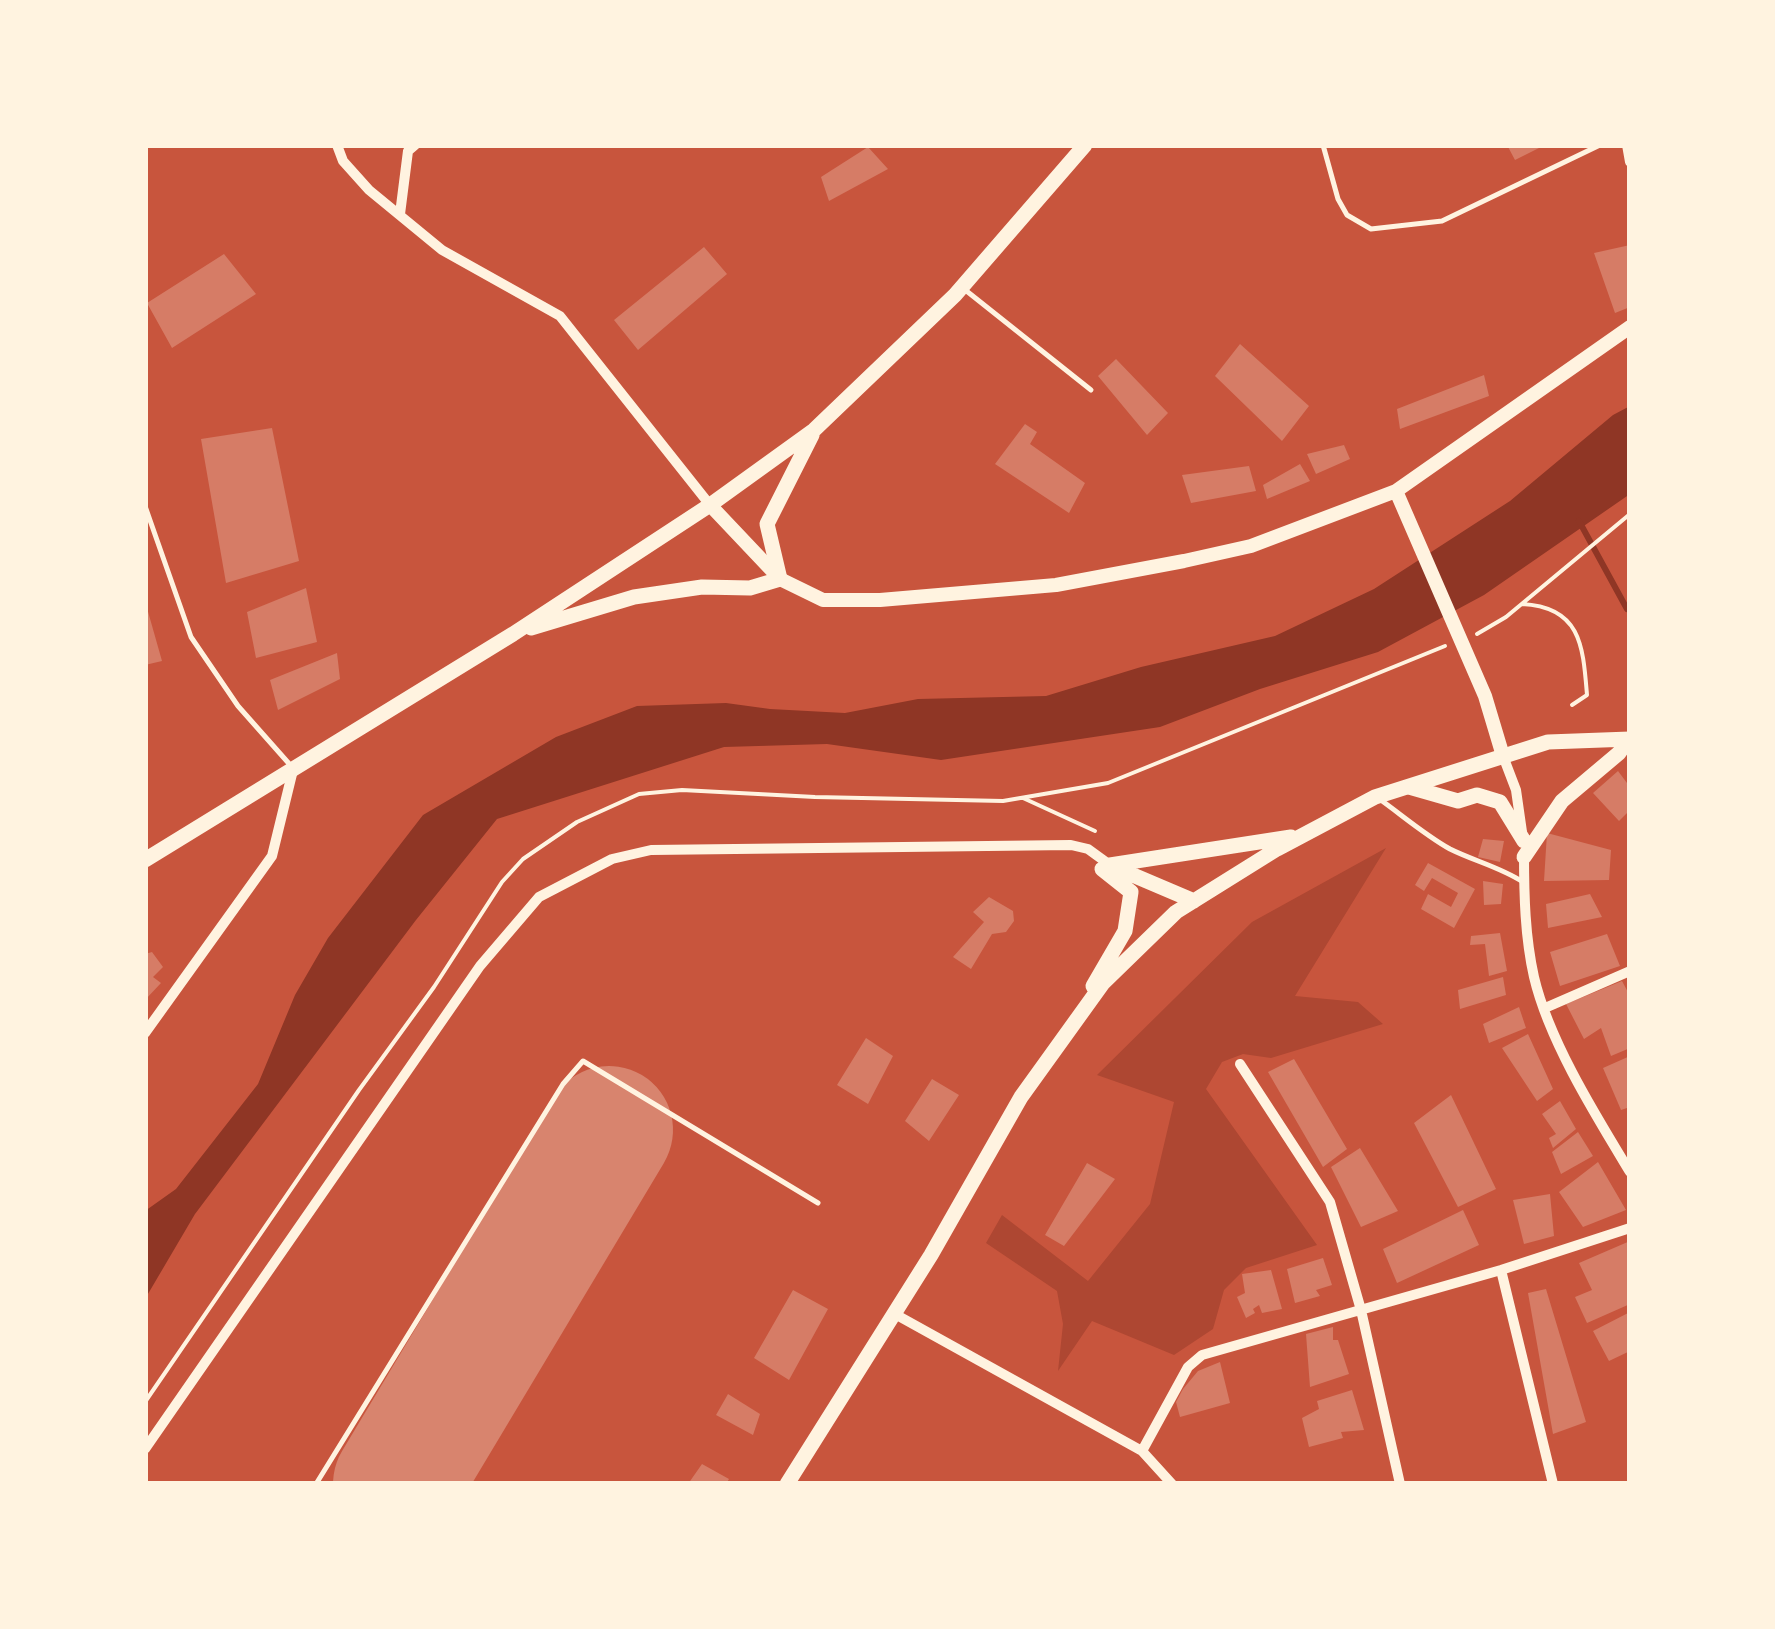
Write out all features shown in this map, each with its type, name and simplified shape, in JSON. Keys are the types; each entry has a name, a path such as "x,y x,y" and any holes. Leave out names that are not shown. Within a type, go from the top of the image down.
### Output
{"main road":[{"path":"145,860 512,634 710,505 814,430 962,287 1086,145"},
{"path":"512,634 634,597 702,586 750,588 780,579 766,524 814,430"},
{"path":"787,1484 931,1254 1022,1097 1103,982 1176,912 1375,797 1548,742 1629,739"},
{"path":"1408,787 1458,801 1477,795 1500,802 1524,849 1562,800 1619,753 1629,739"},
{"path":"1106,867 1304,835"},
{"path":"1106,867 1194,901"},
{"path":"1073,1024 1125,931 1131,892 1106,867"}],"street":[{"path":"337,145 343,161 370,190 442,250 560,316 710,505 780,579 823,600 880,600 1056,584 1251,546 1396,490 1630,327"},
{"path":"400,214 408,151 415,145"},
{"path":"1627,145 1630,162"},
{"path":"1396,490 1484,696 1516,790 1530,949 1545,1008 1583,1094 1630,1172"},
{"path":"145,1034 272,856 294,769"},
{"path":"145,1449 480,966 539,898 612,858 651,850 1071,844 1088,849 1106,867"},
{"path":"1545,1008 1630,970"},
{"path":"1240,1064 1330,1202 1361,1310 1400,1484"},
{"path":"1142,1451 1188,1367 1202,1355 1500,1270 1630,1228"},
{"path":"1500,1270 1553,1484"},
{"path":"893,1313 1142,1451 1172,1484"}],"lane":[{"path":"1322,145 1338,199 1347,215 1371,229 1442,221 1600,145"},
{"path":"962,287 1091,390"},
{"path":"145,506 190,637 238,706 294,769"},
{"path":"1375,797 1433,840 1506,871 1524,883"},
{"path":"316,1484 562,1084 583,1061 818,1203"}],"path":[{"path":"1471,636 1489,629 1522,604 1630,514"},
{"path":"1522,604 1543,605 1565,617 1579,638 1587,695 1572,705"},
{"path":"145,1402 434,987 484,907 522,859 577,822 639,794 682,790 1003,801 1108,783 1453,643"},
{"path":"1023,798 1095,830"}],"shaded area":[{"path":"1630,406 1630,494 1484,595 1378,652 1260,689 1160,727 941,760 827,744 724,747 497,819 416,920 195,1214 145,1299 145,1211 176,1189 258,1084 295,995 328,938 423,815 556,737 637,706 726,703 845,713 918,699 1046,696 1141,667 1275,636 1374,589 1510,501 1613,415"},
{"path":"1386,848 1295,996 1358,1002 1383,1024 1271,1058 1243,1054 1222,1062 1206,1089 1317,1245 1246,1268 1224,1290 1213,1329 1174,1355 1092,1321 1058,1371 1063,1324 1057,1291 986,1243 1002,1215 1088,1281 1150,1204 1174,1102 1097,1075 1252,922"}],"building":[{"path":"1507,145 1545,145 1515,160"},
{"path":"868,147 888,169 829,201 821,177"},
{"path":"1630,245 1630,307 1615,313 1594,253"},
{"path":"704,247 727,274 638,350 614,320"},
{"path":"224,254 256,294 172,348 147,303"},
{"path":"1240,344 1309,406 1282,441 1215,376"},
{"path":"1116,359 1168,413 1147,435 1098,376"},
{"path":"1484,375 1489,396 1400,429 1397,409"},
{"path":"1025,424 1037,432 1030,444 1085,483 1069,513 995,464"},
{"path":"272,428 299,561 226,583 201,439"},
{"path":"1344,445 1350,459 1316,474 1307,454"},
{"path":"1300,464 1310,481 1267,499 1263,485"},
{"path":"1249,466 1256,491 1191,503 1182,475"},
{"path":"306,588 317,642 256,658 247,612"},
{"path":"145,601 162,661 145,665"},
{"path":"337,653 340,679 278,710 270,680"},
{"path":"1618,771 1630,787 1630,810 1619,821 1593,793"},
{"path":"1547,833 1611,850 1609,880 1544,881"},
{"path":"1483,839 1504,841 1500,862 1478,857"},
{"path":"1428,863 1475,889 1454,928 1421,909 1428,894 1451,907 1458,893 1432,878 1424,891 1415,885"},
{"path":"1483,881 1503,884 1501,904 1484,905"},
{"path":"1590,894 1602,917 1548,928 1546,904"},
{"path":"989,897 1013,911 1014,921 1006,932 992,934 971,969 953,957 984,922 973,912"},
{"path":"1500,933 1507,971 1489,976 1485,944 1470,945 1471,936"},
{"path":"1607,934 1620,966 1560,986 1550,952"},
{"path":"152,952 163,967 153,977 161,983 145,1000 145,954"},
{"path":"1503,977 1506,995 1460,1009 1458,990"},
{"path":"1622,981 1630,996 1630,1048 1611,1056 1601,1028 1584,1039 1566,1004"},
{"path":"1519,1007 1526,1028 1489,1043 1483,1024"},
{"path":"1528,1034 1553,1089 1537,1101 1502,1048"},
{"path":"866,1038 893,1056 868,1104 837,1085"},
{"path":"1630,1056 1630,1107 1621,1110 1603,1068"},
{"path":"1294,1059 1347,1149 1323,1167 1268,1072"},
{"path":"932,1079 959,1095 929,1141 905,1121"},
{"path":"1451,1095 1496,1189 1458,1207 1414,1123"},
{"path":"1560,1101 1576,1129 1553,1148 1549,1138 1556,1134 1542,1114"},
{"path":"1578,1132 1593,1156 1561,1174 1552,1152"},
{"path":"1360,1148 1398,1211 1361,1227 1331,1167"},
{"path":"1598,1162 1626,1210 1583,1227 1559,1192"},
{"path":"1087,1163 1115,1179 1064,1246 1045,1235"},
{"path":"1550,1194 1554,1236 1524,1244 1513,1200"},
{"path":"1463,1210 1479,1245 1397,1283 1383,1249"},
{"path":"1630,1241 1630,1304 1587,1323 1575,1297 1592,1290 1579,1263"},
{"path":"1323,1258 1332,1285 1316,1290 1320,1296 1295,1303 1287,1269"},
{"path":"1271,1270 1282,1309 1262,1313 1259,1305 1246,1318 1237,1297 1245,1293 1242,1274"},
{"path":"1546,1289 1586,1422 1553,1434 1528,1293"},
{"path":"793,1290 828,1309 789,1380 754,1358"},
{"path":"1630,1312 1630,1351 1609,1361 1593,1331"},
{"path":"1333,1327 1333,1340 1338,1340 1349,1374 1310,1387 1306,1334"},
{"path":"1220,1362 1230,1403 1180,1417 1176,1402 1183,1389 1198,1371"},
{"path":"1352,1390 1364,1430 1341,1432 1343,1438 1309,1447 1302,1418 1319,1409 1317,1401"},
{"path":"728,1394 760,1414 753,1435 716,1415"},
{"path":"702,1464 729,1479 726,1484 688,1484"}],"waterway":[{"path":"1579,521 1627,609"}],"runway":[{"path":"397,1484 609,1130"}]}
